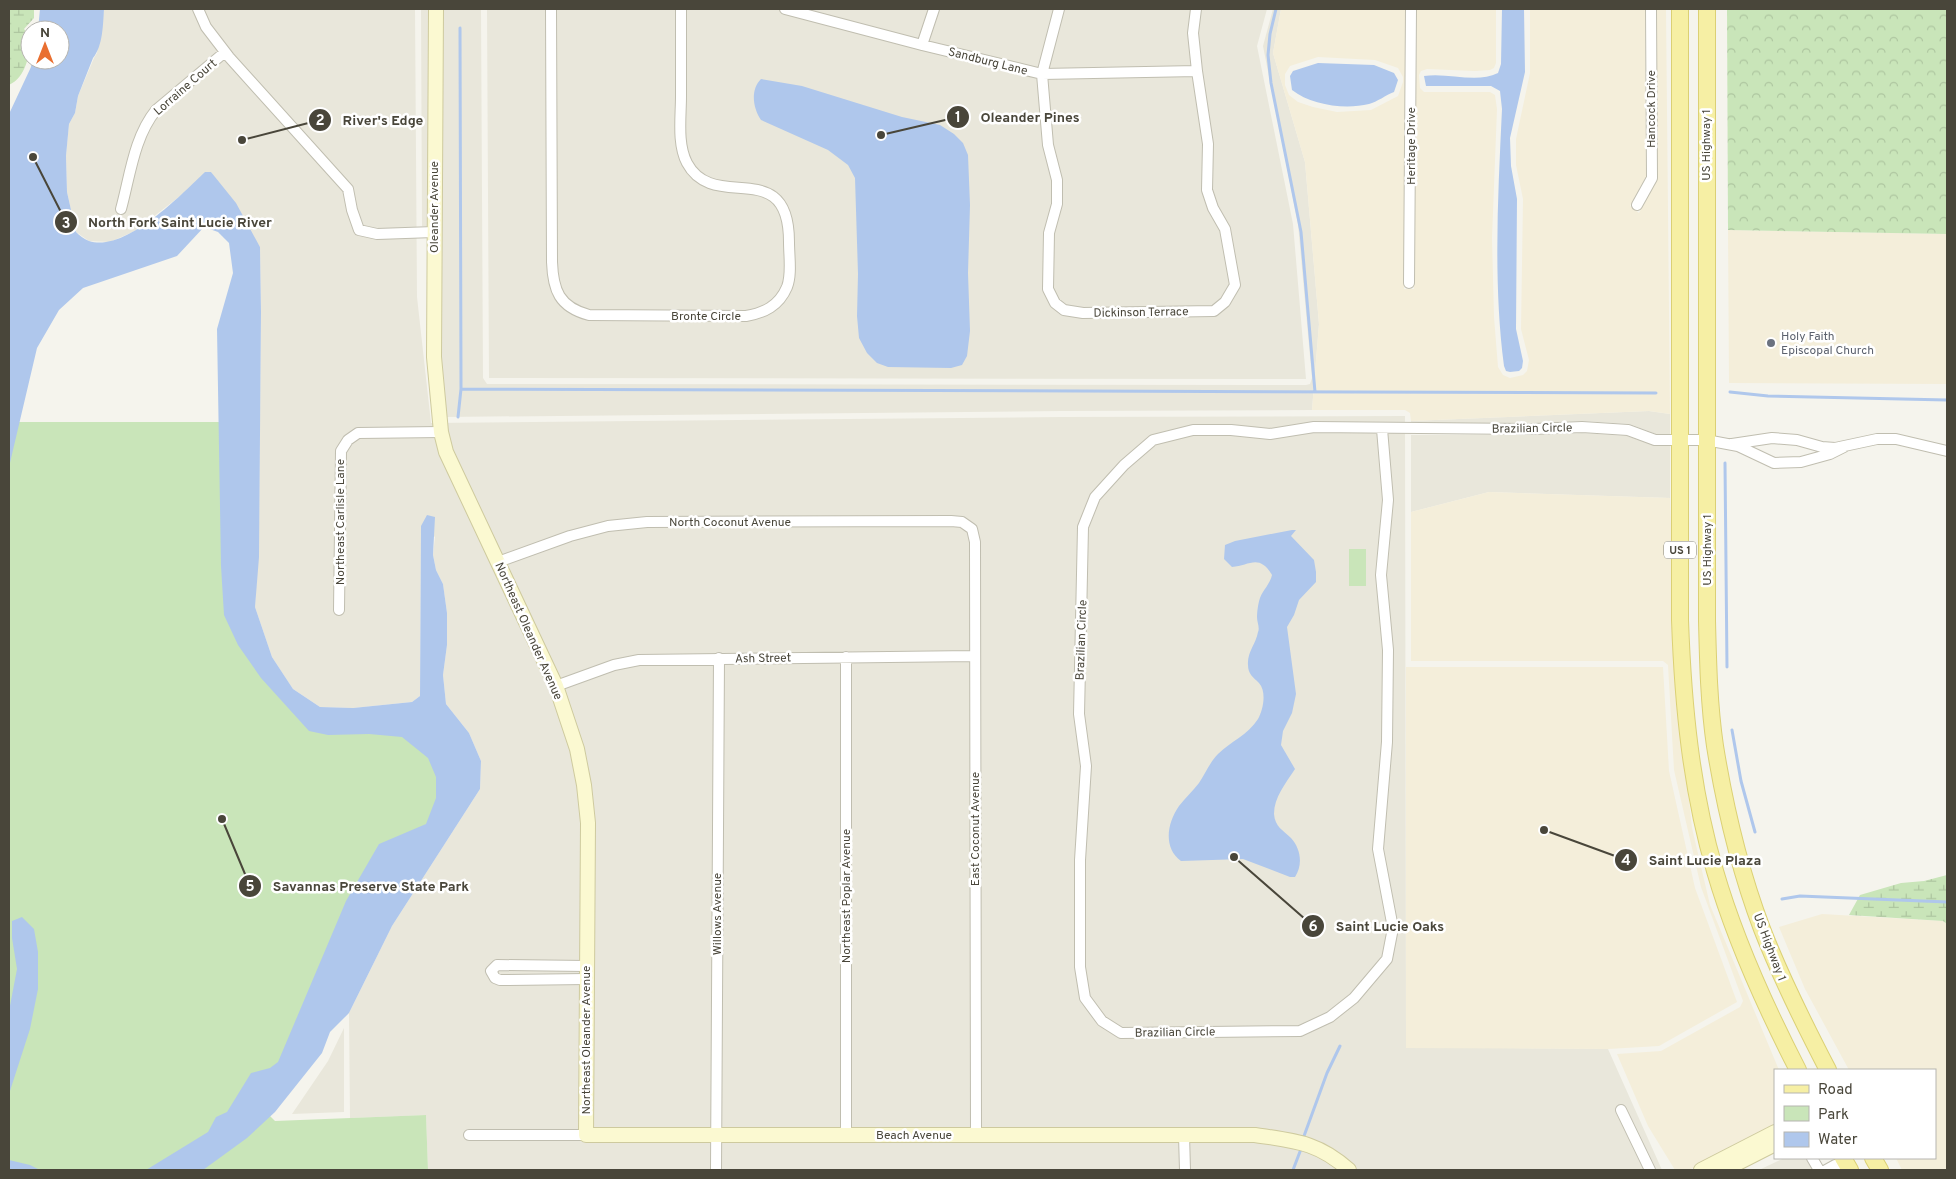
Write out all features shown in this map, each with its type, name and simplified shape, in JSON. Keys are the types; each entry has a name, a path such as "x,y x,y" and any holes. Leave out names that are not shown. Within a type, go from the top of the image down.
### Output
{"main road":[{"name":"US 1","path":"1680,9 1680,620 1682,685 1689,747 1700,809 1715,871 1736,936 1761,996 1798,1069"},
{"name":"US Highway 1","path":"1707,9 1706,440 1709,682 1715,745 1726,806 1742,867 1761,927 1786,988 1827,1069"},
{"path":"1874,1159 1880,1170"}],"street":[{"path":"198,9 206,27 225,52 348,189 352,210 359,230 377,234 434,232"},
{"name":"Oleander Avenue","path":"436,9 434,357 438,405"},
{"name":"Bronte Circle","path":"551,9 552,262 553,279 557,292 571,308 589,315 746,316 758,314 773,307 778,302 789,280 788,218 783,208 769,194 749,188 726,188 713,185 698,177 687,163 681,139 681,9"},
{"name":"Sandburg Lane","path":"785,9 809,11 922,45 1042,74 1197,71"},
{"path":"922,45 934,9"},
{"name":"Dickinson Terrace","path":"1059,9 1042,74 1048,145 1057,180 1057,204 1049,233 1048,289 1055,303 1064,310 1083,313 1214,311 1225,302 1235,284 1225,229 1213,208 1207,190 1208,144 1193,33 1196,9"},
{"name":"Heritage Drive","path":"1409,283 1412,9"},
{"name":"Hancock Drive","path":"1637,205 1652,178 1651,9"},
{"name":"Lorraine Court","path":"121,209 137,148 148,120 156,110 225,52"},
{"name":"Northeast Oleander Avenue","path":"438,405 441,432 446,452 556,686 577,750 584,785 588,823 586,1134"},
{"name":"Brazilian Circle","path":"1382,429 1388,500 1381,575 1388,650 1387,742 1378,849 1393,928 1387,959 1354,998 1342,1008 1330,1017 1300,1031 1121,1033 1102,1021 1085,998 1080,967 1080,860 1086,766 1079,714 1083,527 1095,498 1124,465 1153,440 1192,430 1231,430 1270,434 1314,427 1382,429 1538,429 1582,427 1628,430 1655,440 1706,440 1726,444"},
{"name":"Northeast Carlisle Lane","path":"340,610 340,451 348,440 358,433 441,432"},
{"path":"1726,444 1772,438 1797,440 1822,447 1844,447"},
{"path":"1726,444 1738,446 1774,463 1788,464 1830,454 1844,447 1877,439 1896,439 1947,451"},
{"name":"North Coconut Avenue","path":"498,562 570,536 608,526 647,522 951,521 962,522 968,525"},
{"name":"East Coconut Avenue","path":"968,525 974,533 975,542 976,1135"},
{"name":"Ash Street","path":"556,686 614,665 639,660 974,656"},
{"name":"Northeast Poplar Avenue","path":"846,657 846,1135"},
{"name":"Willows Avenue","path":"716,1170 719,658"},
{"path":"496,965 586,972 500,980 495,978 491,971 496,965"},
{"path":"1621,1110 1650,1170"},
{"path":"1701,1170 1774,1133"},
{"name":"Beach Avenue","path":"470,1135 1255,1135 1298,1142 1329,1154 1349,1170"},
{"path":"1184,1135 1185,1170"},
{"path":"1724,1170 1774,1145"},
{"path":"1813,1159 1819,1170"},
{"path":"1826,1170 1835,1165 1847,1164"}],"shaded area":[{"path":"104,9 415,9 417,297 431,423 1405,416 1406,1047 1608,1049 1662,1170 428,1170 426,1115 350,1118 349,1013 392,926 480,789 481,761 469,733 446,704 443,675 447,645 447,613 443,584 436,570 433,555 435,537 421,526 420,696 412,702 353,708 320,707 293,689 272,657 255,607 259,526 260,247 211,172 135,231 110,242 89,241 76,232 67,192 66,156 69,124 75,113 78,96 97,53"},
{"path":"421,9 430,9 429,226 422,226"},
{"path":"441,9 481,9 483,378 487,384 1306,385 1310,384 1312,378 1298,224 1263,46 1273,9 1281,9 1273,53 1305,162 1319,324 1312,410 445,417 439,357"},
{"path":"487,9 1267,9 1257,46 1293,224 1306,379 489,378"},
{"path":"1281,9 1406,9 1404,289 1414,289 1417,9 1496,9 1496,63 1494,68 1475,71 1427,69 1421,71 1419,75 1420,88 1424,92 1490,92 1495,95 1497,109 1492,238 1494,317 1498,367 1503,375 1510,378 1523,375 1527,371 1529,360 1521,329 1523,199 1516,165 1516,139 1530,73 1530,9 1645,9 1646,177 1630,206 1639,213 1657,178 1656,9 1666,9 1670,414 1649,411 1411,421 1410,413 1405,410 1312,410 1319,324 1305,162 1273,53","holes":["1318,57 1375,60 1398,68 1403,77 1403,82 1398,96 1371,110 1337,112 1313,107 1298,102 1289,95 1285,85 1285,74 1290,66"]},
{"path":"1728,230 1947,234 1947,384 1729,383"},
{"path":"1649,411 1670,414 1670,434 1656,434 1630,424 1583,421 1411,423 1411,421"},
{"path":"1582,433 1627,436 1653,445 1670,446 1670,498 1489,492 1411,512 1411,435"},
{"path":"1489,492 1670,498 1677,686 1692,828 1710,905 1779,1069 1774,1069 1774,1126 1689,1170 1675,1170 1648,1126 1617,1054 1661,1051 1740,1007 1743,1001 1701,887 1674,770 1668,665 1663,661 1411,661 1411,512"},
{"path":"1406,667 1663,667 1669,771 1695,888 1737,1002 1659,1046 1608,1049 1406,1048"},
{"path":"1822,914 1943,921 1947,924 1947,1170 1902,1170 1896,1159 1936,1159 1936,1069 1848,1069 1805,989 1779,927"},
{"path":"344,1028 344,1112 292,1114 328,1061"},
{"path":"1782,1159 1819,1159 1825,1170 1759,1170"}],"green space":[{"path":"9,9 34,9 32,20 20,20 20,70 24,70 19,77 9,85"},
{"path":"1727,9 1947,9 1947,234 1728,230"},
{"path":"9,422 224,422 222,579 290,699 327,720 415,726 456,783 255,1101 275,1121 426,1115 428,1170 9,1170"},
{"path":"1349,549 1366,549 1366,586 1349,586"},
{"path":"1947,875 1947,924 1943,921 1849,915 1860,895 1901,883 1924,881"}],"water":[{"path":"40,9 104,9 99,47 78,96 75,113 69,124 66,156 67,192 76,232 89,241 103,242 119,239 152,220 205,172 211,172 236,203 260,247 259,557 255,607 272,657 293,689 320,707 353,708 412,702 420,696 421,526 427,515 435,517 433,555 436,570 443,584 447,613 447,645 443,675 446,704 469,733 481,761 480,789 392,926 349,1013 330,1032 322,1053 275,1112 247,1138 203,1170 146,1170 208,1132 216,1117 227,1112 251,1073 270,1068 278,1062 346,901 379,844 426,824 436,798 436,777 428,758 402,737 369,734 328,735 309,731 261,678 238,645 224,615 221,566 217,329 233,273 229,243 218,232 204,227 177,256 83,288 59,310 37,348 9,467 9,114 30,70 70,70 70,20 39,20"},
{"path":"1502,9 1524,9 1525,72 1510,138 1511,166 1517,199 1516,329 1523,361 1522,368 1519,371 1510,372 1506,371 1504,366 1498,302 1497,238 1502,109 1500,91 1491,86 1426,86 1424,76 1443,75 1481,78 1498,73 1501,64"},
{"path":"1318,63 1374,65 1394,73 1398,80 1394,92 1372,103 1360,106 1339,106 1318,103 1292,90 1290,76 1293,71"},
{"path":"761,79 802,86 902,117 940,125 954,134 963,143 968,155 970,205 968,273 970,331 967,356 962,365 951,368 888,367 877,363 867,353 859,338 857,316 858,274 855,178 848,165 828,150 761,120 756,110 754,94 755,88"},
{"path":"1296,530 1291,536 1314,560 1316,572 1316,582 1299,600 1294,615 1287,627 1296,694 1292,713 1283,731 1281,745 1295,769 1278,796 1274,814 1278,825 1297,847 1300,857 1298,872 1295,877 1290,877 1243,859 1181,861 1175,856 1169,842 1170,827 1175,813 1181,803 1199,783 1215,757 1254,725 1263,706 1263,691 1250,673 1248,660 1259,630 1257,615 1259,600 1272,575 1263,564 1254,562 1232,567 1224,559 1225,545 1235,541"},
{"path":"22,917 34,929 38,952 38,989 30,1029 9,1094 9,1011 17,969 12,938 12,921"},
{"path":"9,1160 30,1165 40,1170 9,1170"}],"waterway":[{"path":"1276,9 1270,34 1268,55 1271,83 1301,232 1315,392"},
{"path":"458,417 461,389 460,28"},
{"path":"461,389 1656,393"},
{"path":"1730,392 1768,396 1947,400"},
{"path":"1725,463 1727,667"},
{"path":"1732,730 1741,781 1755,832"},
{"path":"1782,899 1800,896 1947,902"},
{"path":"1304,1136 1327,1073 1340,1046"},
{"path":"1293,1170 1301,1149"}],"place":[{"name":"Oleander Pines","path":"881,135"},
{"name":"River's Edge","path":"242,140"},
{"name":"North Fork Saint Lucie River","path":"33,157"},
{"name":"Holy Faith Episcopal Church","path":"1771,343"},
{"name":"Savannas Preserve State Park","path":"222,819"},
{"name":"Saint Lucie Plaza","path":"1544,830"},
{"name":"Saint Lucie Oaks","path":"1234,857"}]}
